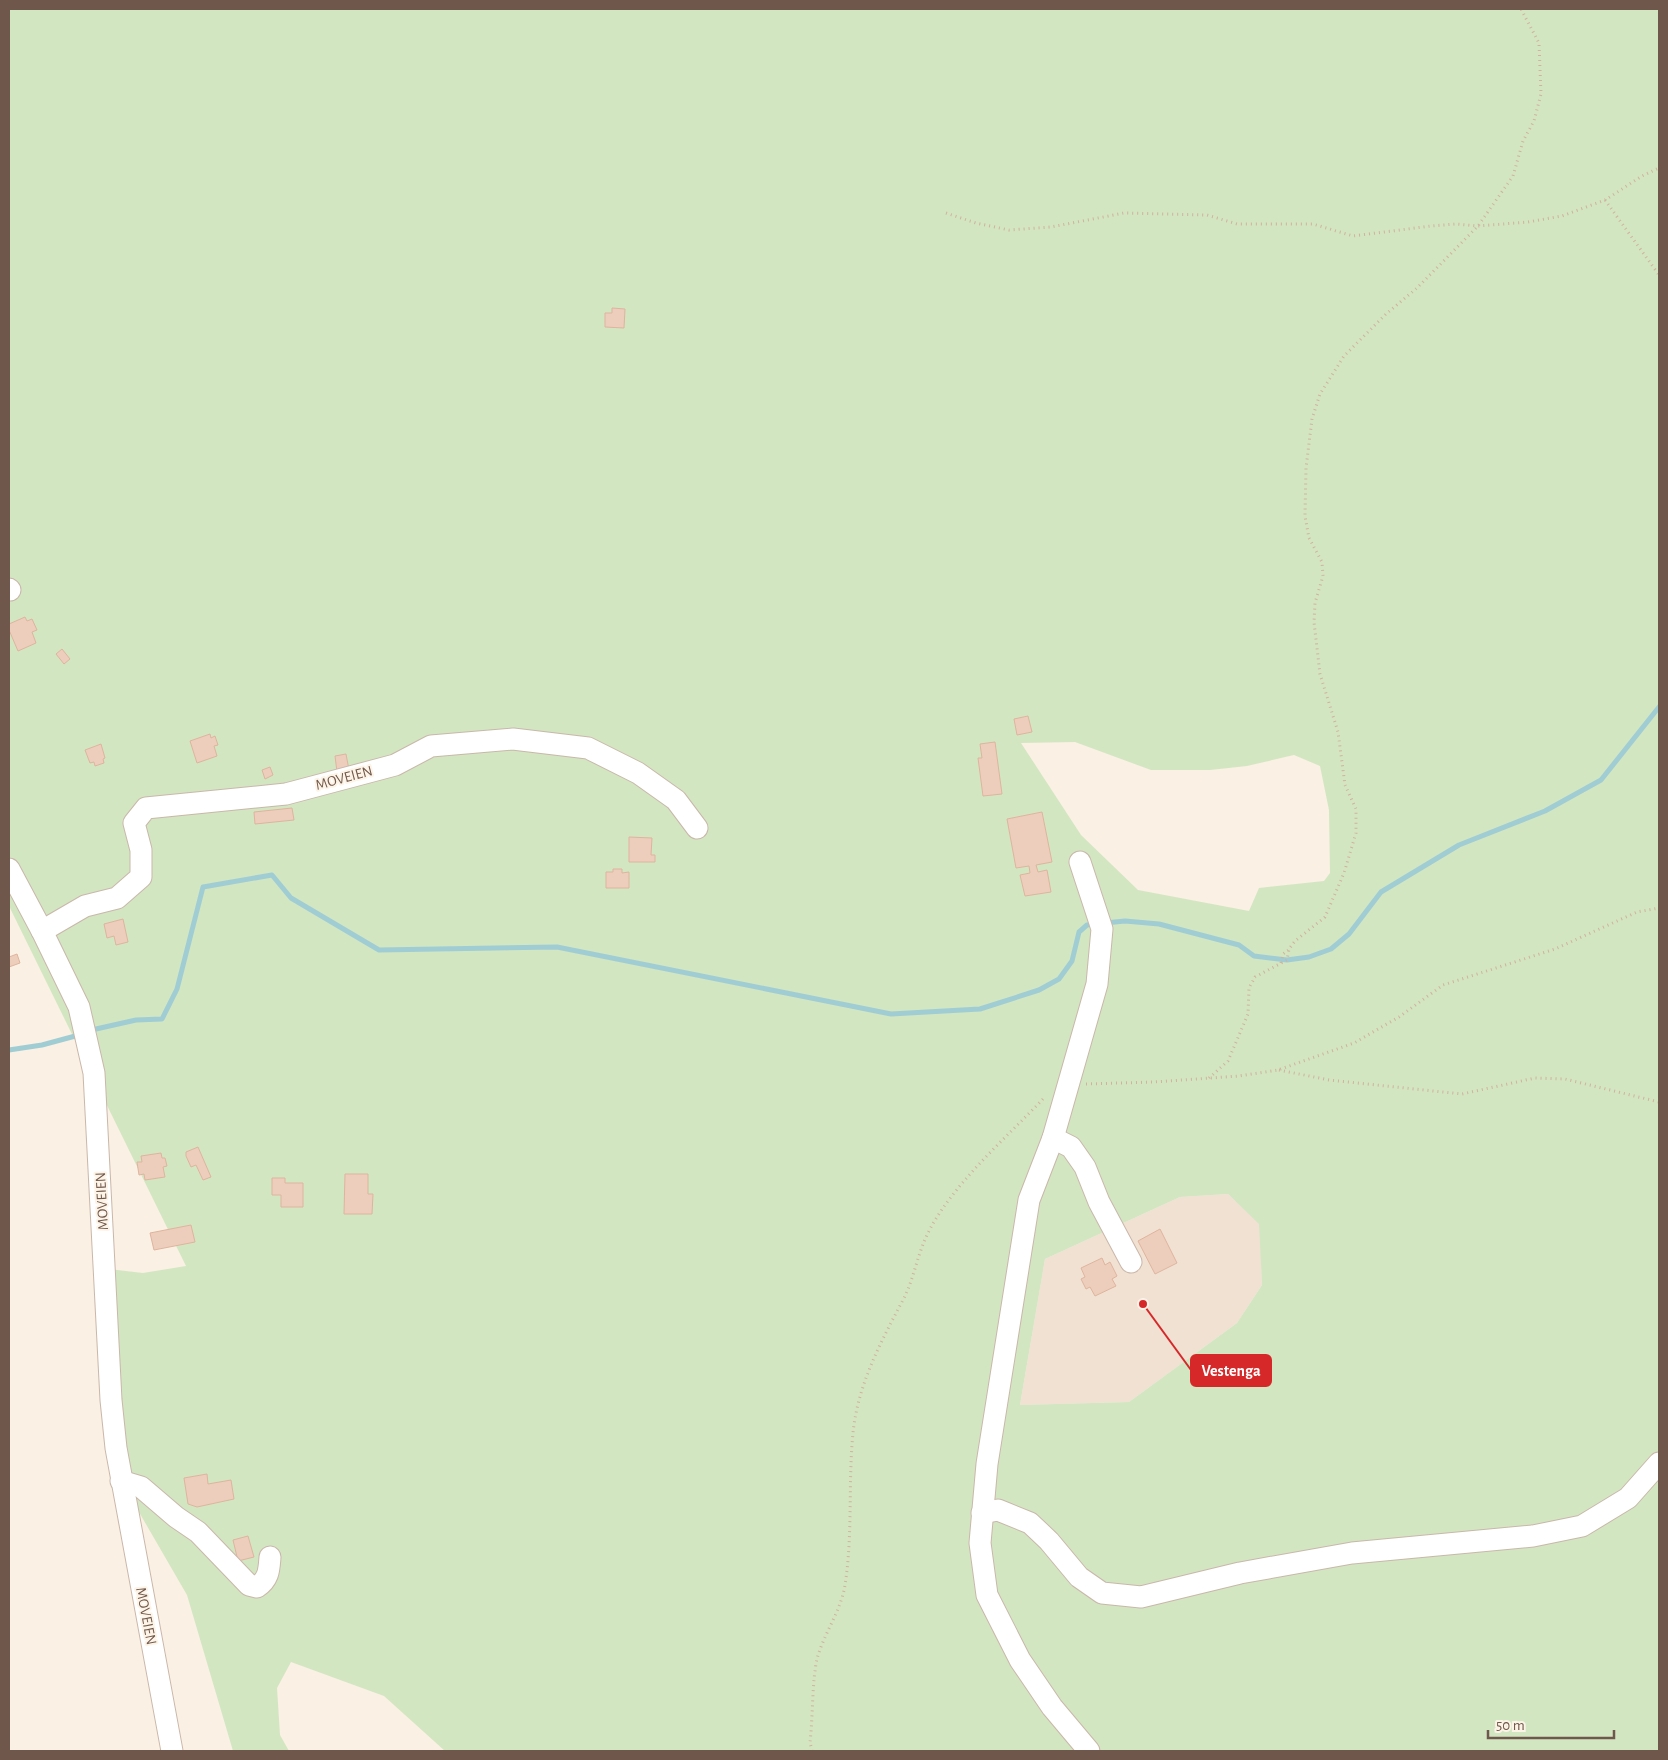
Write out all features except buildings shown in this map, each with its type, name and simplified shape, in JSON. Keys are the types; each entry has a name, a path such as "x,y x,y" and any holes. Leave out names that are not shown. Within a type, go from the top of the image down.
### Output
{"street":[{"name":"MOVEIEN","path":"42,930 85,906 117,898 141,878 141,850 134,824 146,808 286,794 394,765 431,746 512,740 588,748 638,773 676,800 697,828"},
{"path":"1080,862 1102,929 1098,984 1053,1138 1029,1200 987,1464 980,1543 987,1595 1020,1660 1052,1708 1089,1751"},
{"name":"MOVEIEN","path":"9,869 42,930 79,1007 94,1073 111,1400 121,1481 172,1751"},
{"path":"1053,1138 1071,1147 1085,1167 1100,1202 1132,1262"},
{"path":"982,1513 998,1510 1030,1523 1050,1541 1079,1577 1102,1593 1141,1597 1240,1574 1352,1553 1533,1536 1582,1526 1628,1498 1659,1463"},
{"path":"121,1481 141,1487 176,1517 198,1532 249,1585 257,1587 264,1583 269,1574 270,1557"}],"path":[{"path":"1209,1078 1228,1061 1248,1014 1249,988 1255,977 1286,960 1289,950 1295,941 1325,917 1344,873 1356,834 1356,809 1345,785 1338,732 1320,674 1314,622 1315,603 1323,576 1322,562 1309,538 1305,516 1306,468 1312,419 1320,394 1344,356 1386,314 1417,288 1478,226 1513,176 1523,141 1534,121 1541,94 1539,43 1521,9"},
{"path":"946,213 976,223 1009,230 1051,227 1124,213 1207,215 1237,224 1313,224 1353,236 1430,226 1456,224 1478,226 1528,222 1562,216 1605,200 1642,176 1659,168"},
{"path":"1605,200 1659,275"},
{"path":"812,1751 810,1742 816,1668 822,1643 836,1616 845,1586 850,1532 853,1432 871,1361 907,1291 916,1259 930,1228 958,1188 1048,1095 1069,1084 1209,1078 1278,1070 1354,1043 1399,1017 1443,985 1555,949 1638,912 1659,908"},
{"path":"1281,964 1283,954 1289,950"},
{"path":"1278,1070 1329,1080 1462,1094 1535,1078 1565,1079 1659,1102"}],"shaded area":[{"path":"1228,1194 1260,1224 1262,1285 1237,1323 1129,1402 1020,1405 1045,1259 1180,1197"}],"green space":[{"path":"9,9 1659,9 1659,1751 445,1751 384,1696 291,1662 277,1688 280,1735 289,1751 233,1751 187,1595 121,1481 100,1268 143,1273 186,1266 9,906","holes":["1075,742 1151,770 1210,770 1247,766 1294,755 1320,766 1329,810 1330,873 1324,881 1259,888 1249,911 1138,890 1081,835 1021,743","1228,1194 1259,1224 1262,1285 1237,1323 1129,1402 1020,1405 1045,1259 1180,1197"]}],"waterway":[{"path":"1105,923 1125,921 1159,924 1239,945 1254,956 1287,960 1309,957 1331,949 1349,934 1381,892 1459,845 1545,811 1601,780 1659,707"},
{"path":"96,1029 136,1020 162,1019 177,989 203,887 272,875 291,898 379,950 557,947 891,1014 980,1009 1039,990 1059,979 1072,961 1079,932 1087,925 1094,924"},
{"path":"9,1050 42,1045 79,1035"}],"place":[{"name":"Vestenga","path":"1143,1304"}]}
